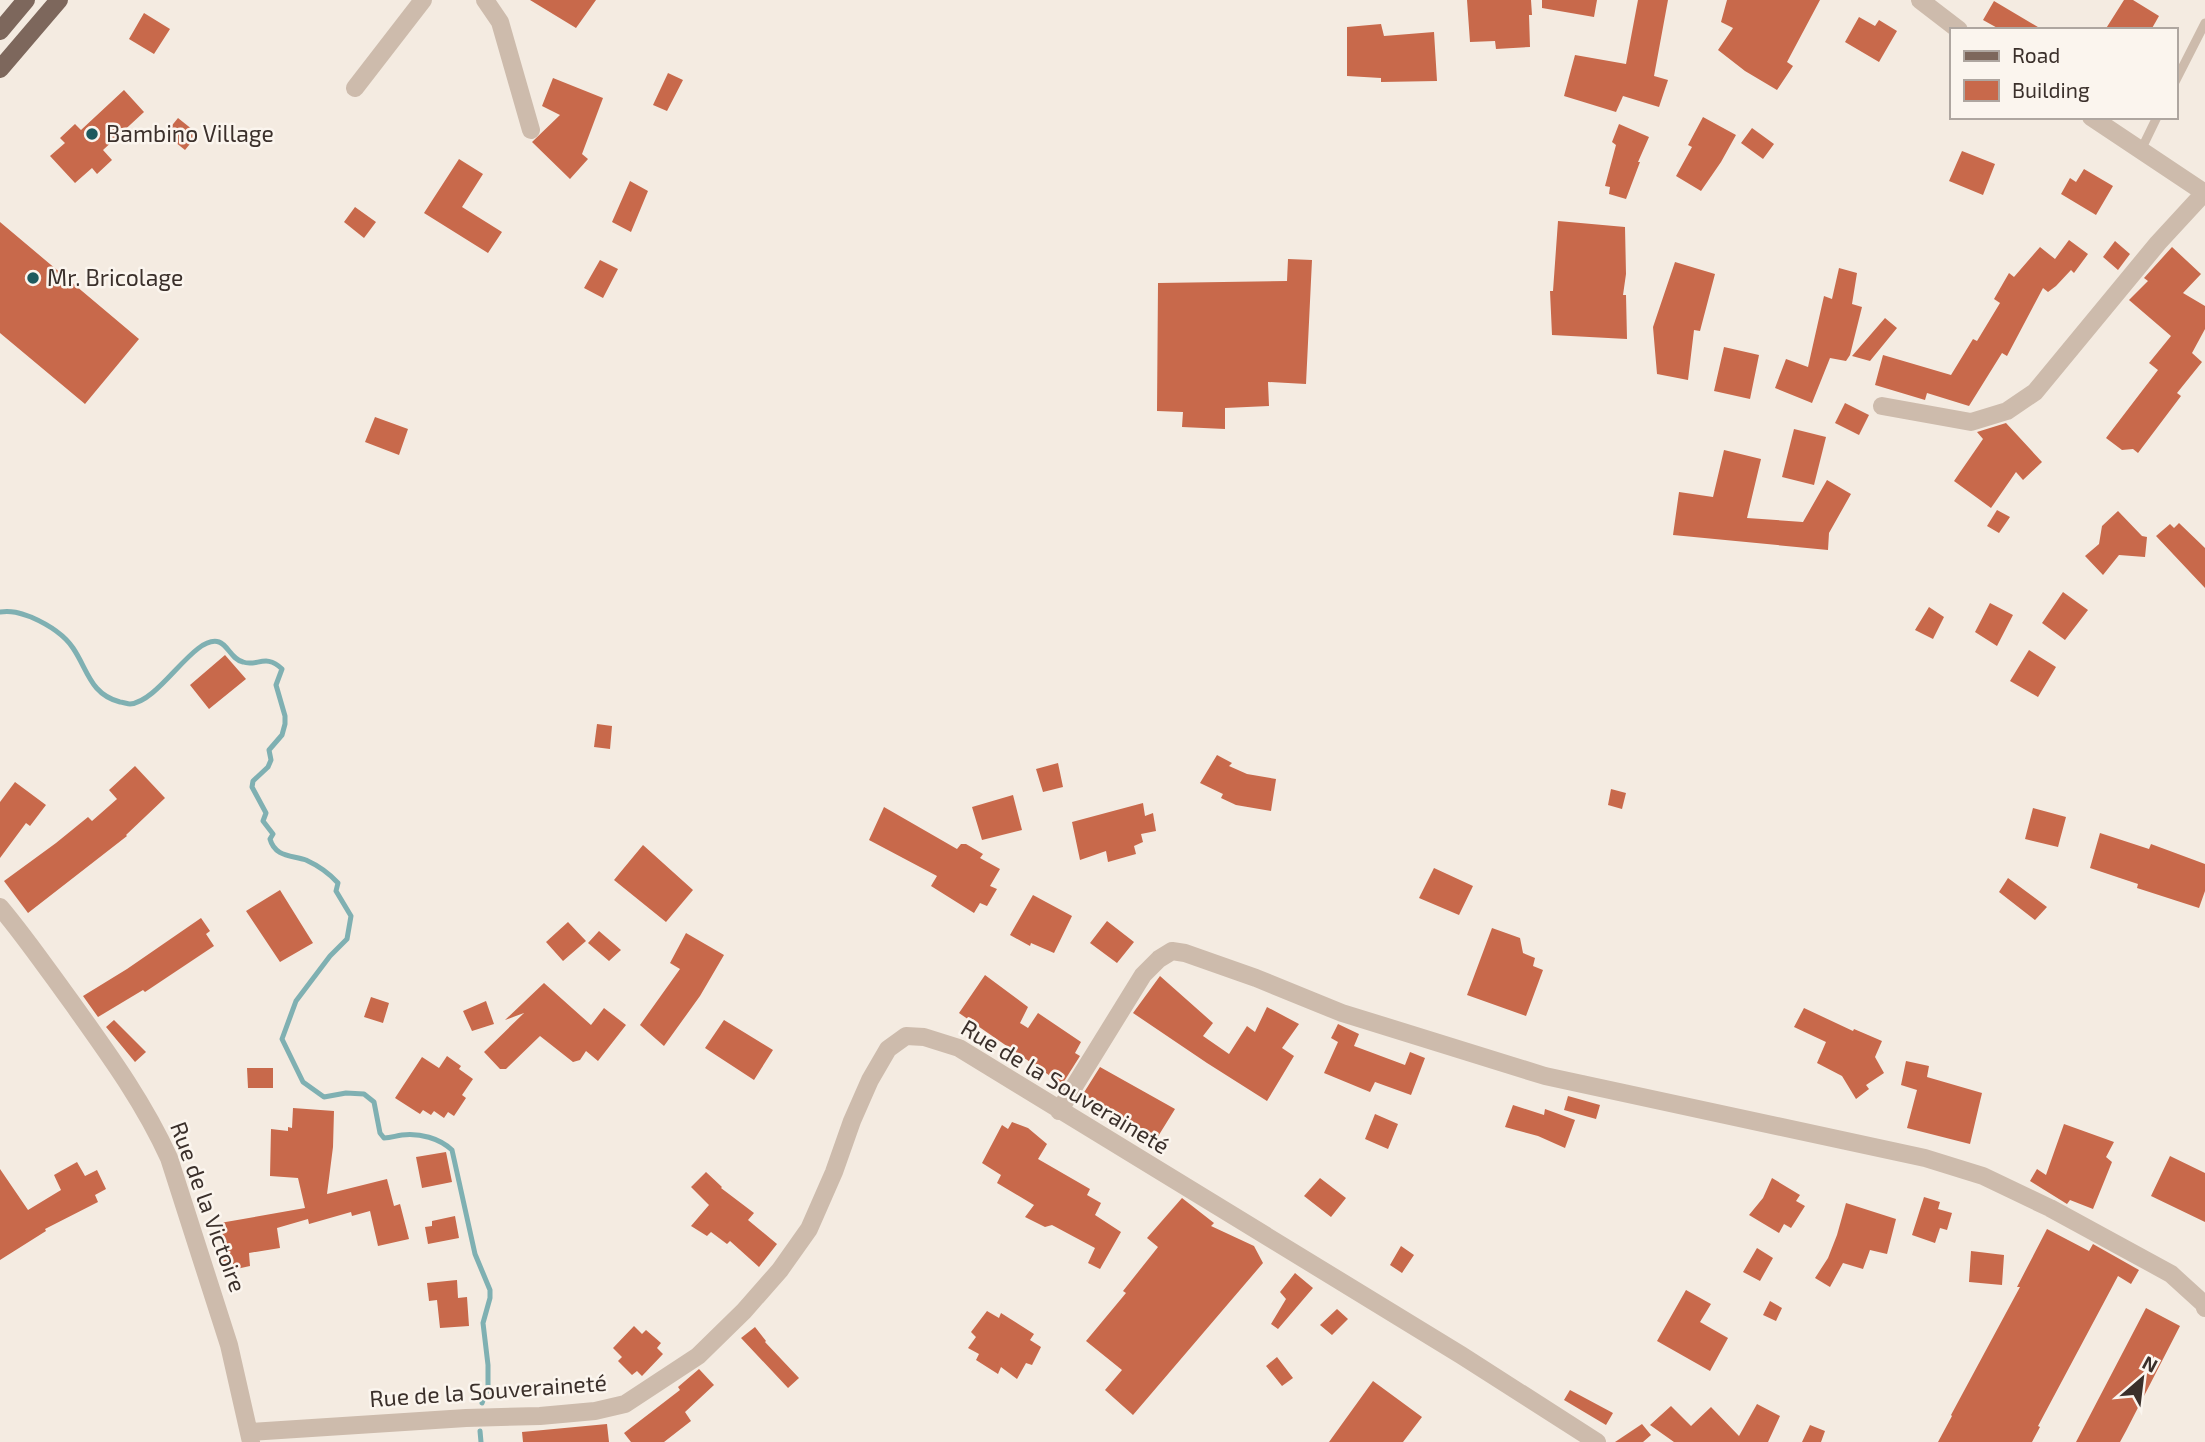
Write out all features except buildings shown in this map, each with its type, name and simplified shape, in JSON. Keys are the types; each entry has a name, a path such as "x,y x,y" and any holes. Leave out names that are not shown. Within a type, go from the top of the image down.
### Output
{"main road":[{"path":"0,31 26,0"},
{"path":"0,69 58,0"}],"street":[{"path":"355,88 423,0"},
{"path":"485,0 500,22 531,130"},
{"path":"1920,0 1956,28"},
{"path":"1882,406 1971,422 2007,411 2035,392 2158,243 2205,193 2094,119"},
{"name":"Rue de la Victoire","path":"0,907 109,1054 159,1135 216,1300 251,1437"},
{"path":"1059,1111 1143,975 1159,959 1172,951 1185,953 1342,1013 1545,1076 1925,1158 1983,1176 2050,1208 2171,1274 2204,1304 2205,1308"},
{"name":"Rue de la Souveraineté","path":"251,1437 466,1418 540,1416 595,1411 625,1404 698,1356 744,1311 780,1270 809,1229 870,1080 888,1049 906,1036 924,1037 958,1048 1461,1355 1597,1442"}],"lane":[{"path":"2177,78 2205,23"},
{"path":"2140,150 2156,119"}],"waterway":[{"path":"0,612 23,614 54,630 73,648 96,687 110,698 128,704 153,692 199,648 209,642 219,642 243,662 266,661 282,669 276,685 285,724 282,735 269,750 271,760 268,767 253,781 252,787 266,813 263,821 273,834 270,839 272,845 284,854 306,860 331,876 338,883 336,891 351,916 347,939 330,956 296,1001 282,1039 303,1082 324,1097 346,1093 364,1094 374,1102 380,1133 384,1138 422,1136 435,1139 452,1150 475,1254 490,1290 483,1323 488,1387 482,1403"},
{"path":"480,1431 481,1442"}],"place":[{"name":"Bambino Village","path":"92,134"},
{"name":"Mr. Bricolage","path":"33,278"}]}
